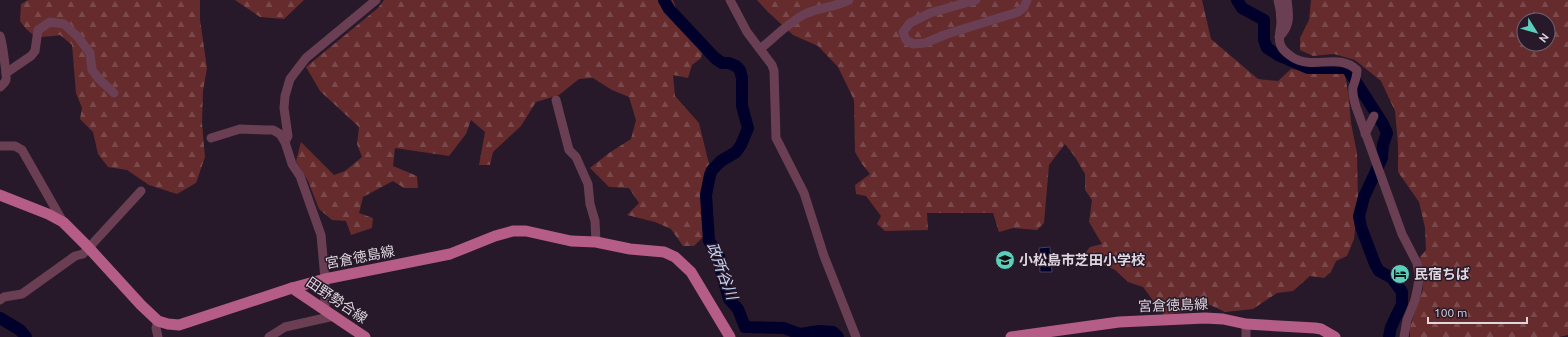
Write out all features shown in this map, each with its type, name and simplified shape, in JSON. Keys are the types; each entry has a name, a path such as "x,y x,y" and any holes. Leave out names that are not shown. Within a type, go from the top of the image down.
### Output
{"main road":[{"path":"0,196 48,214 63,222 158,321"},
{"name":"宮倉徳島線","path":"158,321 179,325 292,288 325,279 450,254 495,236 513,231 537,233 571,241 596,242 630,249 664,252 675,257 691,272 730,337"},
{"name":"田野勢合線","path":"292,288 365,337"},
{"name":"宮倉徳島線","path":"1011,337 1036,336 1119,322 1205,318 1246,324 1315,328 1321,329 1335,337"}],"street":[{"path":"285,142 288,136 284,108 285,96 290,79 306,58 376,0"},
{"path":"730,0 747,32 772,65 774,71 776,138 804,193 824,256 856,337"},
{"path":"760,49 807,13 840,5 849,0"},
{"path":"976,0 936,10 910,23 903,32 906,40 913,44 925,43 970,26 1018,12 1024,7 1027,0"},
{"path":"1278,0 1280,10 1281,46 1288,54 1297,60 1309,63 1340,61 1351,64 1357,70 1357,76 1353,88 1353,96 1365,134 1402,234 1417,263 1419,275 1418,286 1415,300 1407,320 1404,337"},
{"path":"1280,37 1285,32 1289,24 1287,0"},
{"path":"6,74 31,56 36,46 38,30 42,26 50,22 64,24 78,37 90,54 92,70 114,93"},
{"path":"0,36 3,43 6,74 6,80 0,87"},
{"path":"556,100 569,150 576,157 588,184 590,204 595,221 596,242"},
{"path":"1365,134 1374,116"},
{"path":"212,138 240,129 273,130 280,134 285,142 292,164 300,176 321,235 329,313 285,327 269,337"},
{"path":"0,146 16,146 22,150 63,222"},
{"path":"0,300 4,297 22,294 75,256 83,254 141,190"},
{"path":"158,321 156,328 158,337"},
{"path":"1246,324 1246,337"}],"green space":[{"path":"28,0 200,0 200,20 207,68 203,91 202,123 205,157 196,183 177,194 149,185 127,170 108,167 98,154 93,132 80,119 82,108 76,93 72,45 60,35 41,37 33,34 25,27 20,21 21,4"},
{"path":"235,0 304,0 284,19 260,17"},
{"path":"384,0 673,0 678,14 706,41 701,58 692,65 688,78 673,75 675,96 699,123 709,164 704,195 707,233 694,246 683,246 671,229 655,222 627,215 639,203 629,188 609,187 590,168 609,153 631,139 636,120 629,97 612,90 593,78 579,79 559,95 536,102 521,126 493,152 490,165 479,165 485,132 471,120 466,134 449,156 395,148 393,166 417,176 418,188 404,188 393,181 363,197 359,213 373,218 372,228 351,235 346,221 332,220 319,209 308,181 296,161 301,142 334,175 345,171 362,157 357,144 359,127 320,91 306,67 378,8"},
{"path":"757,0 1202,0 1211,39 1258,79 1278,81 1291,69 1345,74 1351,123 1357,153 1358,202 1354,239 1347,256 1336,261 1331,272 1324,278 1310,276 1293,291 1277,293 1253,309 1225,312 1210,305 1164,315 1143,287 1128,282 1115,270 1085,253 1090,247 1102,244 1089,222 1092,200 1085,190 1085,174 1065,144 1049,165 1044,223 1037,230 1013,228 999,232 993,213 927,213 928,230 885,231 877,224 881,216 866,196 856,194 855,185 870,174 855,152 854,100 838,67 818,46 793,35"},
{"path":"1311,0 1568,0 1568,335 1559,337 1410,337 1410,327 1423,288 1420,257 1426,250 1425,228 1419,202 1398,172 1398,144 1395,111 1381,81 1355,60 1334,54 1313,56 1300,50 1300,38 1309,20"}],"water":[{"path":"1050,247 1052,272 1040,272 1039,248"}],"waterway":[{"name":"政所谷川","path":"664,0 669,9 715,58 722,63 729,63 736,66 740,70 742,78 742,106 748,128 741,145 736,152 721,161 712,170 706,195 709,241 719,256 721,271 729,299 738,309 745,327 784,328 800,334 819,331 833,332 838,337"},
{"path":"1237,0 1242,8 1264,20 1264,40 1267,48 1278,55 1308,68 1347,68 1383,124 1387,133 1383,145 1382,158 1364,197 1359,216 1361,227 1375,264 1379,271 1392,278 1402,292 1402,304 1391,327 1389,337"},
{"path":"0,318 20,330 26,337"}],"place":[{"name":"小松島市芝田小学校","path":"1005,260"},
{"name":"民宿ちば","path":"1400,274"}]}
